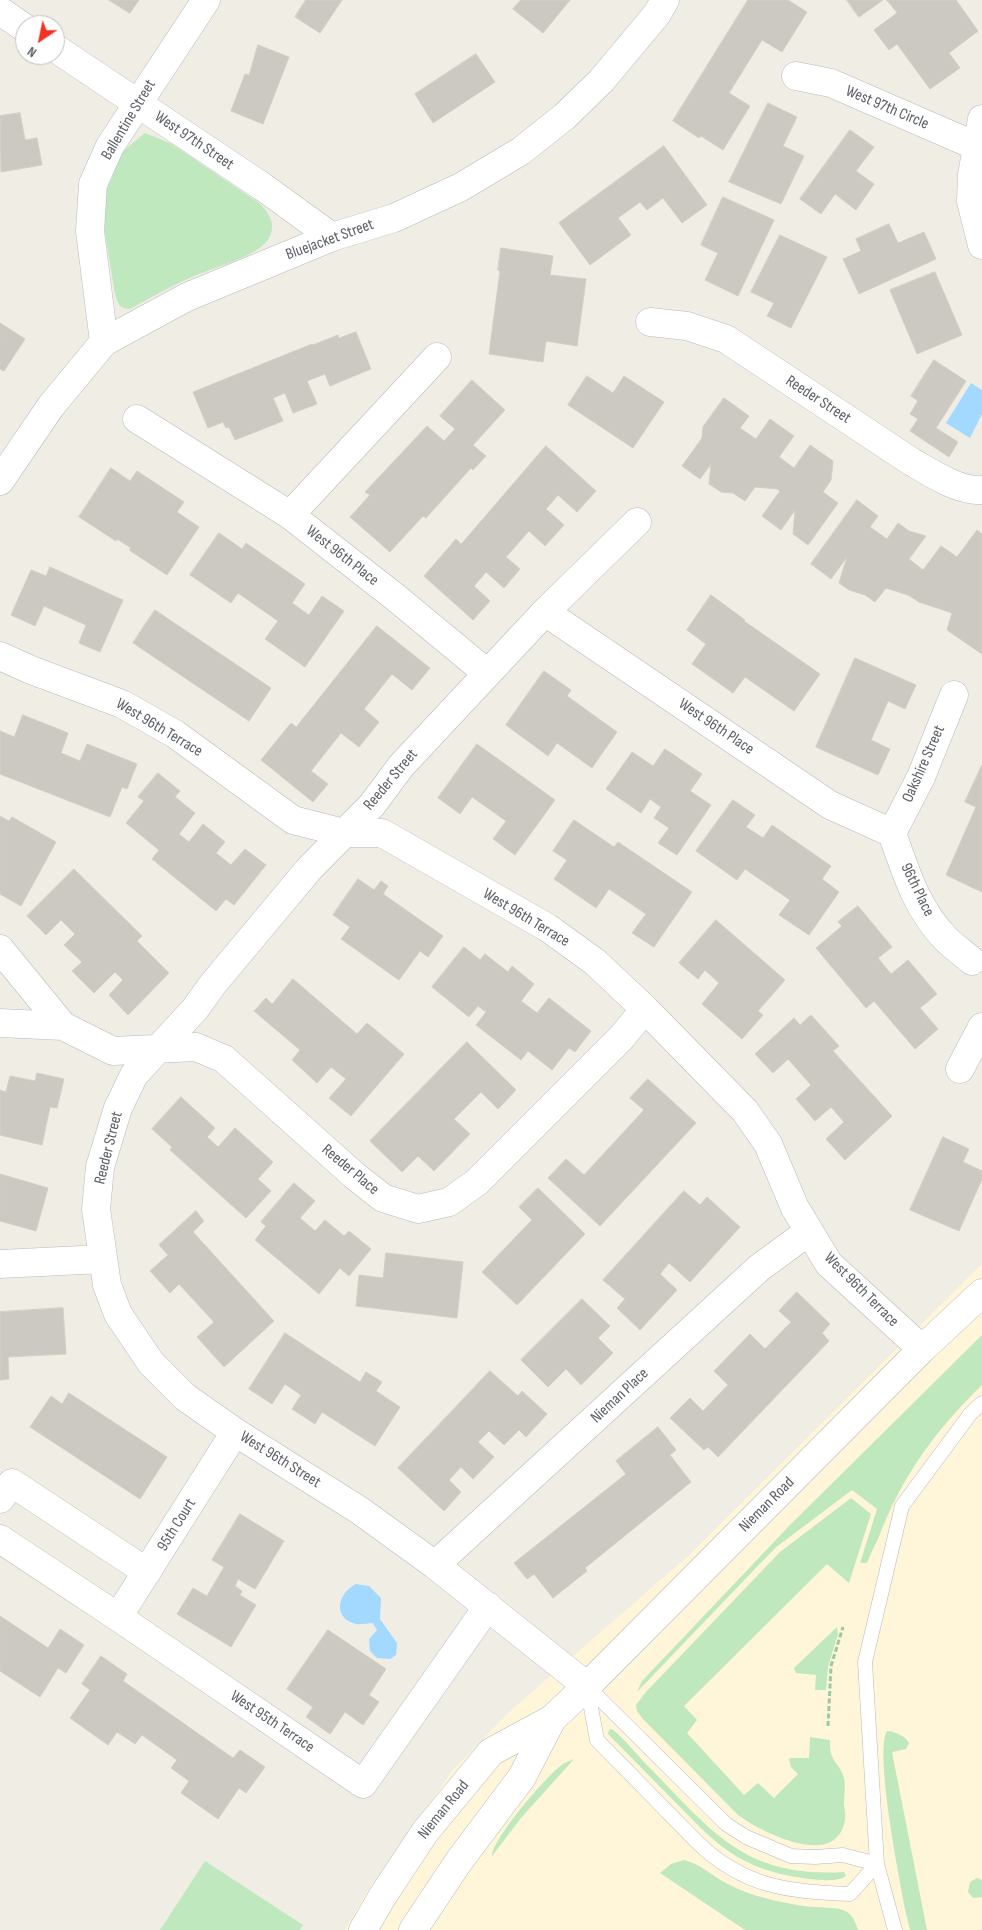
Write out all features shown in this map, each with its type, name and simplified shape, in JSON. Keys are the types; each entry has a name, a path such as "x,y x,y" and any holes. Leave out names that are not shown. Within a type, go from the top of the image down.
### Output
{"street":[{"name":"Ballentine Street","path":"104,342 90,231 93,184 110,146 206,0"},
{"name":"Bluejacket Street","path":"3,471 51,406 104,342 187,297 332,237 394,218 461,187 521,151 565,116 601,82 657,14 665,0"},
{"path":"0,11 15,21"},
{"name":"West 97th Street","path":"65,55 263,187 332,237"},
{"name":"West 97th Circle","path":"796,76 831,83 976,146"},
{"path":"982,119 972,175 971,201 982,245"},
{"name":"Reeder Street","path":"650,322 687,326 726,339 942,479 975,490 982,490"},
{"name":"West 96th Place","path":"290,515 437,357"},
{"name":"West 96th Place","path":"137,419 290,515 395,597 487,673"},
{"name":"Reeder Street","path":"103,1258 96,1209 100,1168 118,1108 134,1076 195,1008 309,869 372,806 401,766 545,612 637,522"},
{"name":"West 96th Place","path":"545,612 830,805 892,833"},
{"name":"West 96th Terrace","path":"0,656 31,670 122,704 175,734 293,820 344,833 382,833 548,928 595,962 645,1009 745,1111 768,1144 795,1208 829,1264 922,1350"},
{"name":"Oakshire Street","path":"892,833 921,777 954,695"},
{"name":"96th Place","path":"892,833 911,884 924,910 945,938 972,961"},
{"path":"0,949 63,1026 113,1052 158,1050"},
{"name":"Reeder Place","path":"158,1050 196,1047 224,1059 382,1198 418,1209 448,1202 477,1182 621,1038 645,1009"},
{"path":"0,1023 63,1026"},
{"path":"960,1069 982,1027"},
{"name":"Nieman Place","path":"436,1565 759,1268 808,1232"},
{"path":"0,1264 103,1258"},
{"name":"West 96th Street","path":"103,1258 107,1285 118,1314 151,1363 185,1397 235,1432 359,1510 436,1565 587,1686"},
{"name":"Nieman Road","path":"363,1930 382,1896 425,1832 491,1752 552,1719 922,1350 982,1293"},
{"name":"95th Court","path":"118,1617 235,1432"},
{"path":"0,1499 12,1483 147,1572"},
{"name":"West 95th Terrace","path":"0,1539 363,1784 488,1606"},
{"name":"Nieman Road","path":"413,1930 459,1861 522,1777 552,1719"}],"lane":[{"path":"895,1930 876,1864 865,1662 902,1506 971,1413 982,1403"},
{"path":"587,1686 726,1824 746,1837 791,1856 843,1855 876,1864"},
{"path":"587,1686 597,1740 697,1842 724,1864 752,1879 782,1889 811,1893 850,1894 876,1864"}],"path":[{"path":"828,1726 831,1666 843,1627"}],"shaded area":[{"path":"982,1264 982,1930 345,1930 366,1893 453,1770 508,1713 688,1556"}],"green space":[{"path":"145,133 172,144 259,203 269,215 272,230 268,240 254,252 184,281 130,309 123,308 120,305 115,294 102,214 103,199 123,151"},
{"path":"982,1335 982,1385 949,1420 921,1456 887,1516 867,1563 860,1563 877,1509 852,1490 775,1548 637,1692 642,1681 790,1525"},
{"path":"851,1498 871,1514 849,1583 827,1564 684,1706 697,1720 687,1733 744,1795 758,1783 774,1798 798,1774 791,1767 789,1759 809,1758 810,1737 830,1740 831,1753 845,1781 845,1822 837,1837 825,1844 811,1845 778,1837 738,1815 643,1719 637,1711 636,1705 645,1693 780,1552"},
{"path":"837,1627 838,1634 828,1667 826,1690 815,1690 816,1675 796,1673 794,1668"},
{"path":"612,1729 691,1810 732,1845 754,1858 780,1867 809,1872 844,1872 846,1876 829,1880 809,1879 778,1873 737,1857 703,1830 608,1734 609,1730"},
{"path":"887,1731 900,1735 909,1743 906,1749 892,1752 927,1930 910,1930 906,1913 889,1818 884,1764 884,1743"},
{"path":"574,1759 521,1818 492,1856 501,1836 522,1807 555,1770"},
{"path":"684,1860 700,1867 731,1886 759,1897 803,1906 843,1910 852,1916 858,1930 745,1930 660,1873 671,1864"},
{"path":"205,1861 303,1925 300,1930 160,1930"},
{"path":"977,1878 982,1880 982,1897 973,1898 968,1892 970,1882"}],"water":[{"path":"971,383 982,390 982,414 970,438 946,423"},
{"path":"356,1584 369,1586 381,1598 380,1619 397,1643 396,1655 390,1659 377,1658 370,1651 369,1639 377,1630 373,1623 356,1624 346,1620 342,1615 340,1604 342,1598 345,1592"}],"building":[{"path":"109,0 139,0 130,13"},
{"path":"306,0 342,0 320,33 295,17"},
{"path":"521,0 570,0 543,33 513,9"},
{"path":"748,0 788,0 807,12 782,52 762,40 729,93 750,106 723,150 701,136 699,138 673,121"},
{"path":"847,0 883,0 859,17"},
{"path":"887,0 956,0 978,31 949,53 960,68 930,89 897,44 889,50 874,30 897,13"},
{"path":"258,45 289,57 263,124 231,111 245,74 249,75"},
{"path":"476,54 495,82 433,123 415,94"},
{"path":"768,103 797,117 783,146 804,156 781,204 729,182"},
{"path":"20,113 25,140 37,138 42,165 1,172 0,116"},
{"path":"850,130 874,147 856,171 874,184 856,210 835,194 821,214 800,199"},
{"path":"664,146 707,205 682,223 663,198 647,210 640,202 618,218 631,235 590,265 559,223"},
{"path":"723,197 774,220 738,296 705,280 718,253 701,245"},
{"path":"889,224 898,243 924,232 936,259 859,294 843,259 861,251 856,239"},
{"path":"780,235 827,257 791,328 767,316 774,303 751,292"},
{"path":"501,248 553,256 550,275 586,279 577,346 546,341 543,362 489,354 500,271 498,270"},
{"path":"935,272 962,335 917,354 890,290"},
{"path":"0,323 25,339 4,371 0,369"},
{"path":"356,332 371,369 330,386 325,374 307,381 317,404 293,413 285,393 273,398 283,421 235,440 229,427 226,428 223,422 208,428 193,392 312,344 338,335 339,338"},
{"path":"934,360 966,381 936,428 958,442 949,457 910,431 918,419 910,414 918,401 911,396"},
{"path":"587,376 613,393 624,376 664,402 633,448 568,405"},
{"path":"472,380 505,410 473,445 486,456 473,470 471,468 426,518 423,516 390,552 350,517 370,495 365,492 427,426 444,441 455,429 440,416"},
{"path":"724,398 749,416 740,428 756,439 770,419 794,436 779,457 794,468 810,445 833,461 831,480 823,492 838,503 808,545 793,534 795,510 781,530 762,516 780,491 777,489 755,487 745,501 733,493 721,492 709,484 711,464 700,479 682,466 702,438 703,427"},
{"path":"546,446 596,491 577,512 558,495 546,509 564,525 545,546 529,531 506,557 520,569 504,588 486,572 474,586 490,601 473,620 424,576 456,539 461,544"},
{"path":"111,468 130,481 137,471 184,502 177,512 199,527 167,575 129,550 131,548 117,539 116,541 79,517"},
{"path":"857,500 878,516 870,527 887,539 898,523 909,531 926,536 909,559 923,570 941,546 957,557 977,530 982,534 982,654 947,630 952,613 886,588 875,602 865,595 849,590 839,583 847,557 831,579 811,564"},
{"path":"219,533 242,549 246,543 305,584 292,603 309,615 322,596 344,611 305,667 265,639 278,621 238,593 231,603 190,575"},
{"path":"50,567 123,600 100,652 79,643 86,625 44,606 35,626 11,615 31,570 46,576"},
{"path":"711,595 744,621 820,674 794,711 745,677 733,693 692,664 706,644 687,630"},
{"path":"155,610 271,688 249,721 133,643"},
{"path":"377,626 430,668 412,690 392,674 364,709 379,722 359,747 341,733 311,771 328,784 313,802 261,760 291,723 296,727"},
{"path":"855,658 916,685 905,709 888,701 871,740 890,749 878,775 816,747"},
{"path":"544,671 571,690 567,696 617,732 592,768 557,743 548,756 506,725"},
{"path":"23,715 68,733 61,753 80,761 87,744 137,764 127,789 122,787 110,817 0,774 0,731 14,737"},
{"path":"477,744 555,800 515,855 493,839 506,821 472,797 460,814 438,798"},
{"path":"665,749 702,774 690,791 711,805 677,855 658,843 669,828 654,818 661,807 650,799 641,813 606,789 632,752 653,766"},
{"path":"982,765 982,892 946,875 976,807 965,802"},
{"path":"158,773 180,791 175,797 195,813 179,834 189,842 203,824 225,842 216,853 231,865 245,849 266,865 234,905 226,899 216,911 152,859 159,850 126,823 144,801 138,797"},
{"path":"733,800 755,815 746,827 763,838 772,825 831,866 822,879 839,892 809,935 779,915 790,900 745,869 737,880 696,851"},
{"path":"0,816 9,821 12,817 56,842 21,906 0,894"},
{"path":"574,820 614,847 618,842 692,892 654,947 632,933 646,914 609,889 596,908 554,879 567,860 553,851"},
{"path":"74,869 142,936 137,941 169,973 128,1015 109,995 123,980 115,972 94,993 72,971 82,962 64,945 75,934 61,920 46,935 27,916"},
{"path":"358,879 374,890 381,881 388,886 383,894 443,936 428,957 420,951 399,980 341,939 350,927 333,915"},
{"path":"858,906 892,947 878,958 891,974 908,960 937,994 920,1008 938,1029 915,1049 874,1001 866,1008 816,948 842,926 838,922"},
{"path":"716,920 785,980 758,1011 763,1015 742,1039 702,1004 719,983 705,970 698,979 679,963"},
{"path":"464,947 480,960 485,954 508,972 512,966 534,984 521,1001 537,1013 549,998 591,1031 575,1052 569,1048 552,1070 528,1051 521,1060 476,1025 486,1012 478,1006 469,1017 432,987"},
{"path":"293,979 357,1034 367,1023 404,1054 351,1116 329,1098 346,1079 331,1067 317,1083 292,1060 300,1050 254,1011 266,998 272,1004"},
{"path":"811,1015 839,1046 833,1051 892,1116 845,1160 826,1139 844,1122 831,1107 815,1121 796,1099 811,1085 788,1059 773,1073 755,1054 794,1018 800,1025"},
{"path":"467,1042 516,1090 498,1109 481,1092 454,1119 470,1134 434,1171 418,1156 402,1172 370,1141"},
{"path":"37,1073 64,1079 57,1108 50,1107 42,1145 0,1135 0,1090 6,1092 10,1076 35,1081"},
{"path":"648,1079 696,1123 600,1226 548,1178 566,1159 584,1175 644,1110 630,1098"},
{"path":"181,1097 215,1128 207,1137 218,1147 235,1128 273,1162 258,1179 271,1191 246,1218 170,1150 172,1147 152,1129"},
{"path":"943,1137 969,1149 963,1162 982,1171 982,1179 959,1231 910,1210"},
{"path":"0,1174 48,1188 36,1231 0,1221"},
{"path":"294,1183 315,1201 300,1218 315,1231 325,1220 344,1236 349,1231 371,1249 349,1276 340,1268 319,1294 255,1240 266,1226 261,1222"},
{"path":"538,1188 585,1234 517,1305 482,1272 532,1220 519,1207"},
{"path":"684,1191 700,1205 707,1197 740,1227 690,1282 669,1263 660,1274 677,1290 640,1330 617,1308 625,1299 603,1280"},
{"path":"196,1211 204,1221 193,1232 274,1321 224,1367 197,1337 214,1322 179,1284 170,1293 150,1271 168,1255 159,1245"},
{"path":"386,1253 463,1262 457,1318 356,1306 359,1275 383,1278"},
{"path":"797,1292 830,1324 822,1333 829,1341 718,1457 708,1447 704,1450 670,1418 690,1398 703,1411 728,1385 714,1371 750,1334 765,1349 791,1322 779,1311"},
{"path":"582,1299 610,1326 598,1338 613,1353 581,1385 566,1369 548,1387 521,1360"},
{"path":"63,1308 66,1354 8,1357 9,1379 0,1380 0,1312"},
{"path":"285,1333 360,1382 366,1372 382,1382 376,1391 400,1407 375,1446 322,1412 315,1424 292,1409 301,1395 285,1384 272,1404 249,1389"},
{"path":"490,1371 518,1396 522,1391 547,1414 526,1437 519,1430 504,1445 489,1431 478,1442 494,1457 473,1479 461,1467 449,1480 461,1492 444,1511 398,1468"},
{"path":"69,1393 167,1457 140,1499 30,1427 51,1396 62,1404"},
{"path":"658,1427 676,1450 670,1455 691,1482 585,1568 587,1571 553,1598 534,1574 527,1579 514,1563 626,1474 616,1461"},
{"path":"240,1514 284,1541 255,1589 238,1579 235,1586 242,1591 240,1595 256,1605 231,1647 177,1614 193,1588 207,1596 224,1567 212,1560"},
{"path":"0,1616 48,1648 60,1629 84,1645 66,1673 58,1668 40,1697 0,1671"},
{"path":"328,1630 386,1669 369,1695 379,1702 363,1725 345,1712 330,1734 306,1717 313,1707 287,1689"},
{"path":"101,1656 127,1674 123,1681 233,1758 240,1750 265,1767 246,1793 239,1788 218,1819 181,1793 189,1781 171,1768 177,1760 142,1735 135,1744 117,1732 108,1745 70,1718 90,1690 82,1684"}]}
